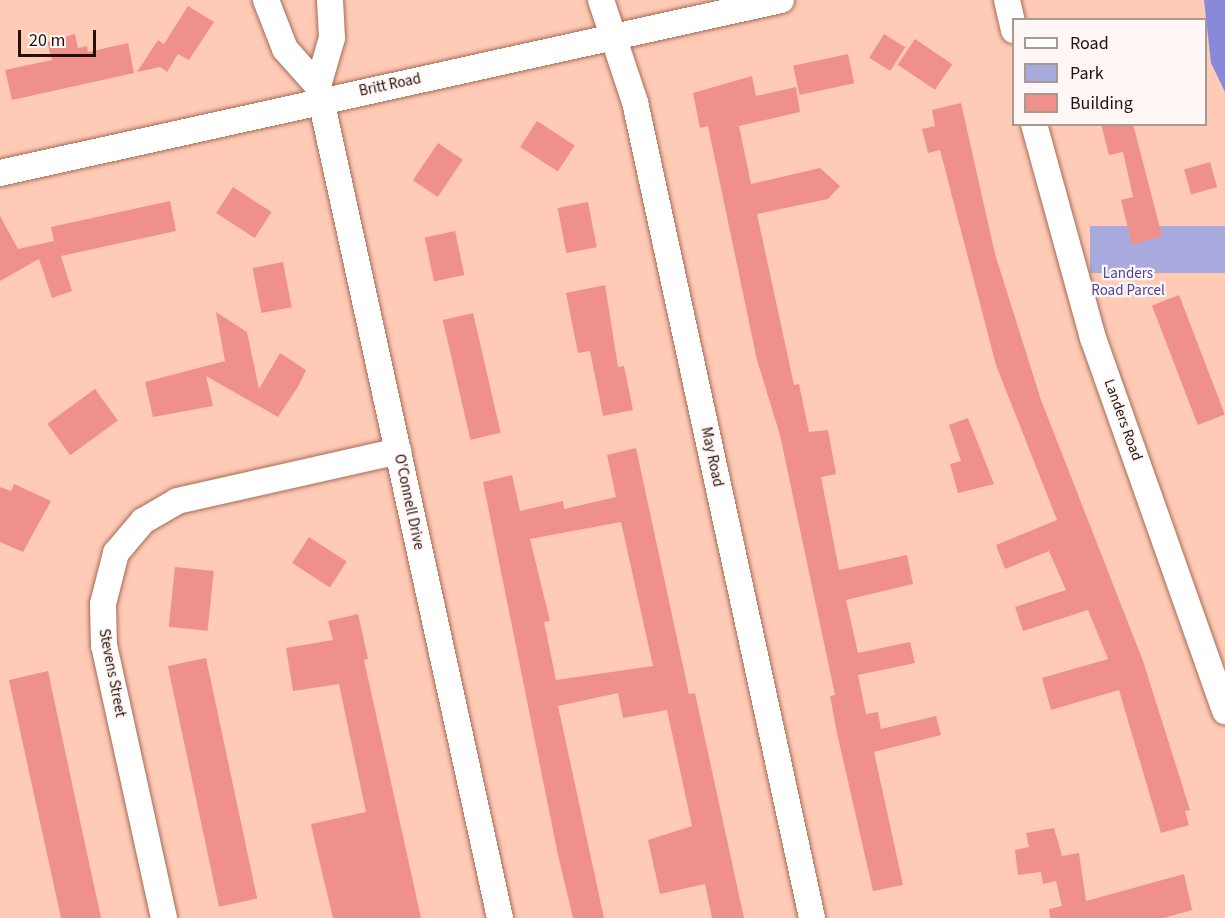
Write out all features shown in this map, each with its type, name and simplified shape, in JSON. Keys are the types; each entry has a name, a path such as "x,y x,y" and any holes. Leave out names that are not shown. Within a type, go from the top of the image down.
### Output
{"street":[{"name":"O'Connell Drive","path":"266,0 285,49 320,93"},
{"name":"O'Connell Drive","path":"330,0 332,38 320,93 500,918"},
{"name":"May Road","path":"601,0 635,102 812,918"},
{"name":"Britt Road","path":"0,173 320,93 613,37 781,0"},
{"path":"1007,0 1012,21"},
{"name":"Landers Road","path":"1035,126 1093,338 1225,711"},
{"name":"Stevens Street","path":"164,918 104,646 103,604 116,553 143,521 177,501 398,451"}],"green space":[{"path":"1090,226 1225,226 1225,273 1090,273"}],"shaded area":[{"path":"1204,0 1225,0 1225,92 1211,63"}],"building":[{"path":"188,6 214,22 189,60 178,54 167,72 160,67 137,72 158,40 164,44"},
{"path":"75,34 78,48 87,46 88,52 128,43 134,73 12,100 5,70 52,60 47,42"},
{"path":"884,34 905,47 890,71 869,58"},
{"path":"915,39 952,64 935,90 898,65"},
{"path":"848,54 854,83 799,95 793,66"},
{"path":"752,76 756,96 796,87 800,112 739,126 751,184 820,168 840,186 828,199 757,214 794,385 799,384 809,432 828,430 836,474 821,477 839,570 907,555 913,584 846,600 858,653 910,642 915,663 858,675 866,714 878,712 881,729 936,716 941,735 874,752 903,885 873,891 837,733 830,696 835,695 780,435 757,360 708,126 700,128 693,93"},
{"path":"961,103 995,254 1041,400 1143,661 1190,810 1185,811 1189,825 1161,833 1119,690 1051,710 1042,678 1108,659 1088,610 1023,631 1015,607 1066,590 1049,551 1005,569 996,545 1057,520 996,365 940,150 928,153 922,129 935,126 932,110"},
{"path":"537,121 575,146 558,172 520,147"},
{"path":"1102,126 1134,126 1162,236 1132,245 1121,200 1133,197 1123,152 1109,155"},
{"path":"438,143 463,160 438,197 413,180"},
{"path":"1210,162 1217,187 1191,194 1184,169"},
{"path":"233,187 272,212 255,238 216,213"},
{"path":"170,201 176,231 61,256 72,291 52,298 39,259 0,281 0,216 18,249 54,241 51,227"},
{"path":"588,202 597,247 566,253 558,208"},
{"path":"455,231 464,275 434,281 425,237"},
{"path":"283,262 292,307 261,313 253,268"},
{"path":"605,285 618,367 624,366 633,410 603,416 590,351 578,353 566,293"},
{"path":"1179,295 1225,414 1198,425 1152,305"},
{"path":"216,312 247,332 259,389 280,353 306,370 299,385 278,417 206,376 213,406 153,417 145,382 225,361"},
{"path":"473,313 501,433 470,440 443,320"},
{"path":"95,389 118,421 70,455 47,424"},
{"path":"968,418 994,484 958,493 950,464 961,461 949,425"},
{"path":"636,448 689,694 695,693 744,918 712,918 705,884 660,894 648,840 692,826 667,710 623,718 618,693 558,706 604,918 573,918 558,855 483,482 512,475 520,511 563,501 564,509 616,497 607,455","holes":["621,522 653,666 556,680 544,622 550,621 530,539"]},
{"path":"14,484 51,501 23,552 0,542 0,487 11,491"},
{"path":"309,537 347,562 330,588 292,563"},
{"path":"175,567 214,571 208,631 169,627"},
{"path":"358,614 368,659 364,660 421,918 333,918 311,824 366,812 339,684 293,691 286,648 333,640 328,621"},
{"path":"206,658 257,899 219,907 168,666"},
{"path":"48,671 101,918 61,918 9,680"},
{"path":"1054,828 1062,856 1079,853 1086,901 1184,874 1192,910 1164,918 1050,918 1049,909 1062,906 1056,881 1043,884 1041,872 1018,875 1015,850 1029,847 1026,833"}],"park label":[{"name":"Landers Road Parcel","path":"1128,282"}]}
